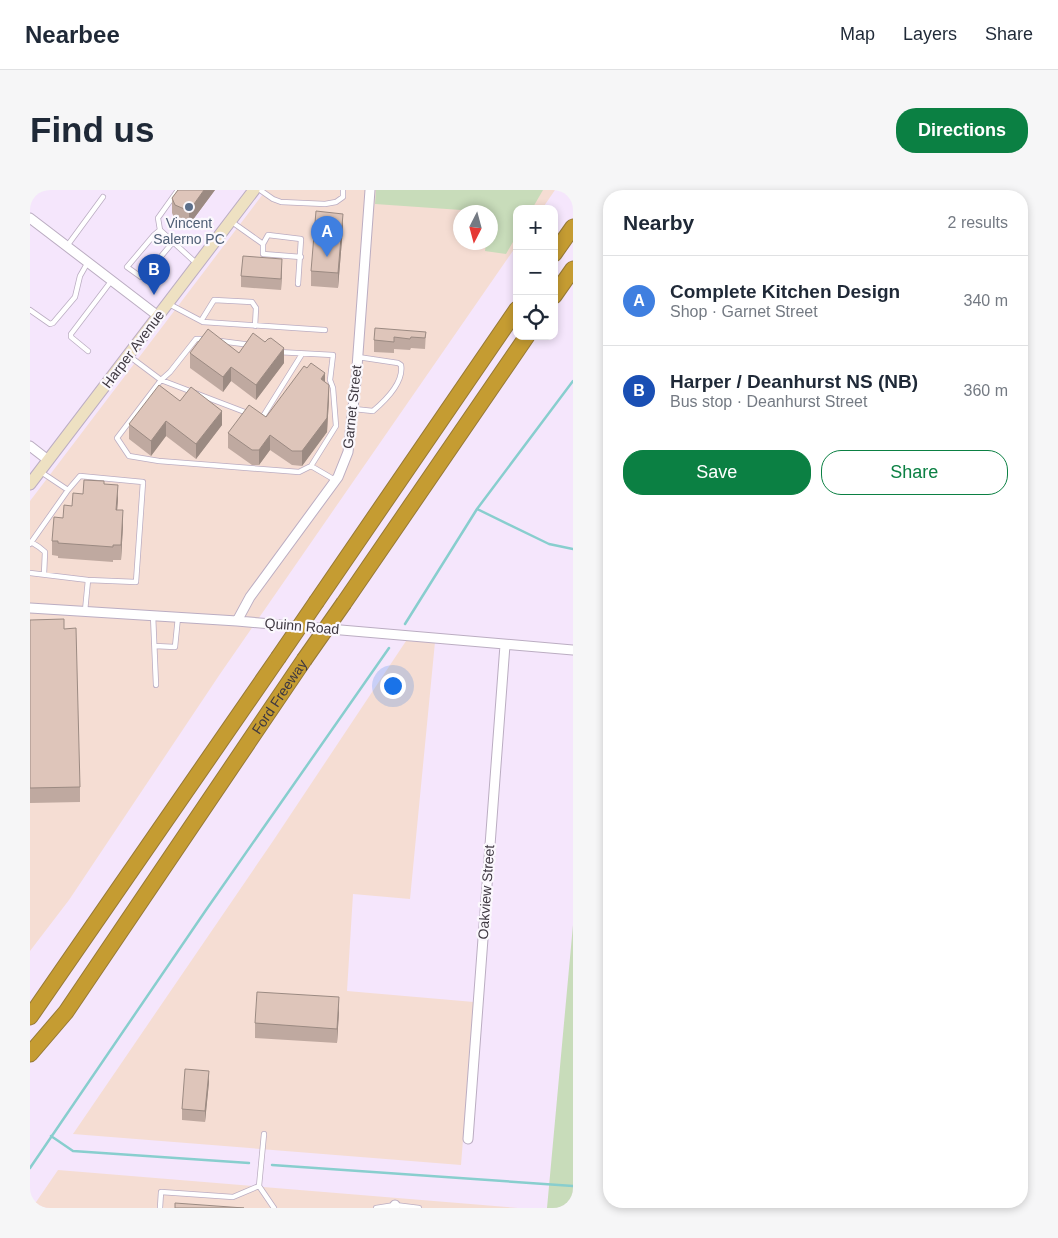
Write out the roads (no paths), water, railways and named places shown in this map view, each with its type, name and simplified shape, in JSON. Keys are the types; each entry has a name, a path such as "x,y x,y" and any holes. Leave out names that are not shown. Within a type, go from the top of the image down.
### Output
{"highway":[{"path":"557,250 573,227"},
{"path":"555,295 573,268"},
{"name":"Ford Freeway","path":"30,1017 513,315"},
{"name":"Ford Freeway","path":"30,1054 66,1012 304,660 524,340"},
{"path":"30,1067 66,1012"}],"main road":[{"name":"Harper Avenue","path":"30,484 254,190"}],"street":[{"name":"Garnet Street","path":"237,621 250,597 335,480 343,467 348,452 354,409 370,190"},
{"path":"30,218 158,316"},
{"path":"30,446 48,460"},
{"name":"Quinn Road","path":"30,608 237,621 573,650"},
{"name":"Oakview Street","path":"468,1139 505,645"}],"lane":[{"path":"178,190 158,218 160,230 197,264"},
{"path":"260,190 281,202 325,204 336,202 342,197 343,190"},
{"path":"66,246 103,197"},
{"path":"231,221 263,244"},
{"path":"160,230 127,267 141,277 144,277 173,242"},
{"path":"298,284 301,257 302,240 300,238 268,235 263,244 263,254 301,257"},
{"path":"30,310 50,324 53,323 75,297 80,276 88,262"},
{"path":"88,351 70,337 71,334 112,280"},
{"path":"201,321 214,300 252,302 256,308 255,326"},
{"path":"168,303 201,321 325,330"},
{"path":"258,346 196,339 170,372 161,380 117,438 129,456 159,461 299,472 311,466 336,426 333,388 330,380 332,355 276,352"},
{"path":"128,355 161,380 262,418 302,354"},
{"path":"354,409 373,411 382,403 400,380 402,371 401,364 398,363 358,358"},
{"path":"311,466 335,480"},
{"path":"40,471 68,490"},
{"path":"30,573 88,580 136,582 142,482 80,476 30,543 45,552 44,574"},
{"path":"85,611 88,580"},
{"path":"153,615 156,685"},
{"path":"154,646 175,647 178,617"},
{"path":"264,1134 259,1186 274,1208"},
{"path":"160,1208 161,1192 233,1197 259,1186"},
{"path":"376,1208 419,1208"}],"waterway":[{"path":"405,624 477,509 573,381"},
{"path":"477,509 549,544 573,549"},
{"path":"30,1168 206,910 389,648"},
{"path":"51,1136 73,1151 249,1163"},
{"path":"272,1165 573,1186"}],"place":[{"name":"Vincent Salerno PC","path":"189,207"},
{"name":"Complete Kitchen Design","path":"327,257"},
{"name":"Harper / Deanhurst NS (NB)","path":"154,295"}]}
